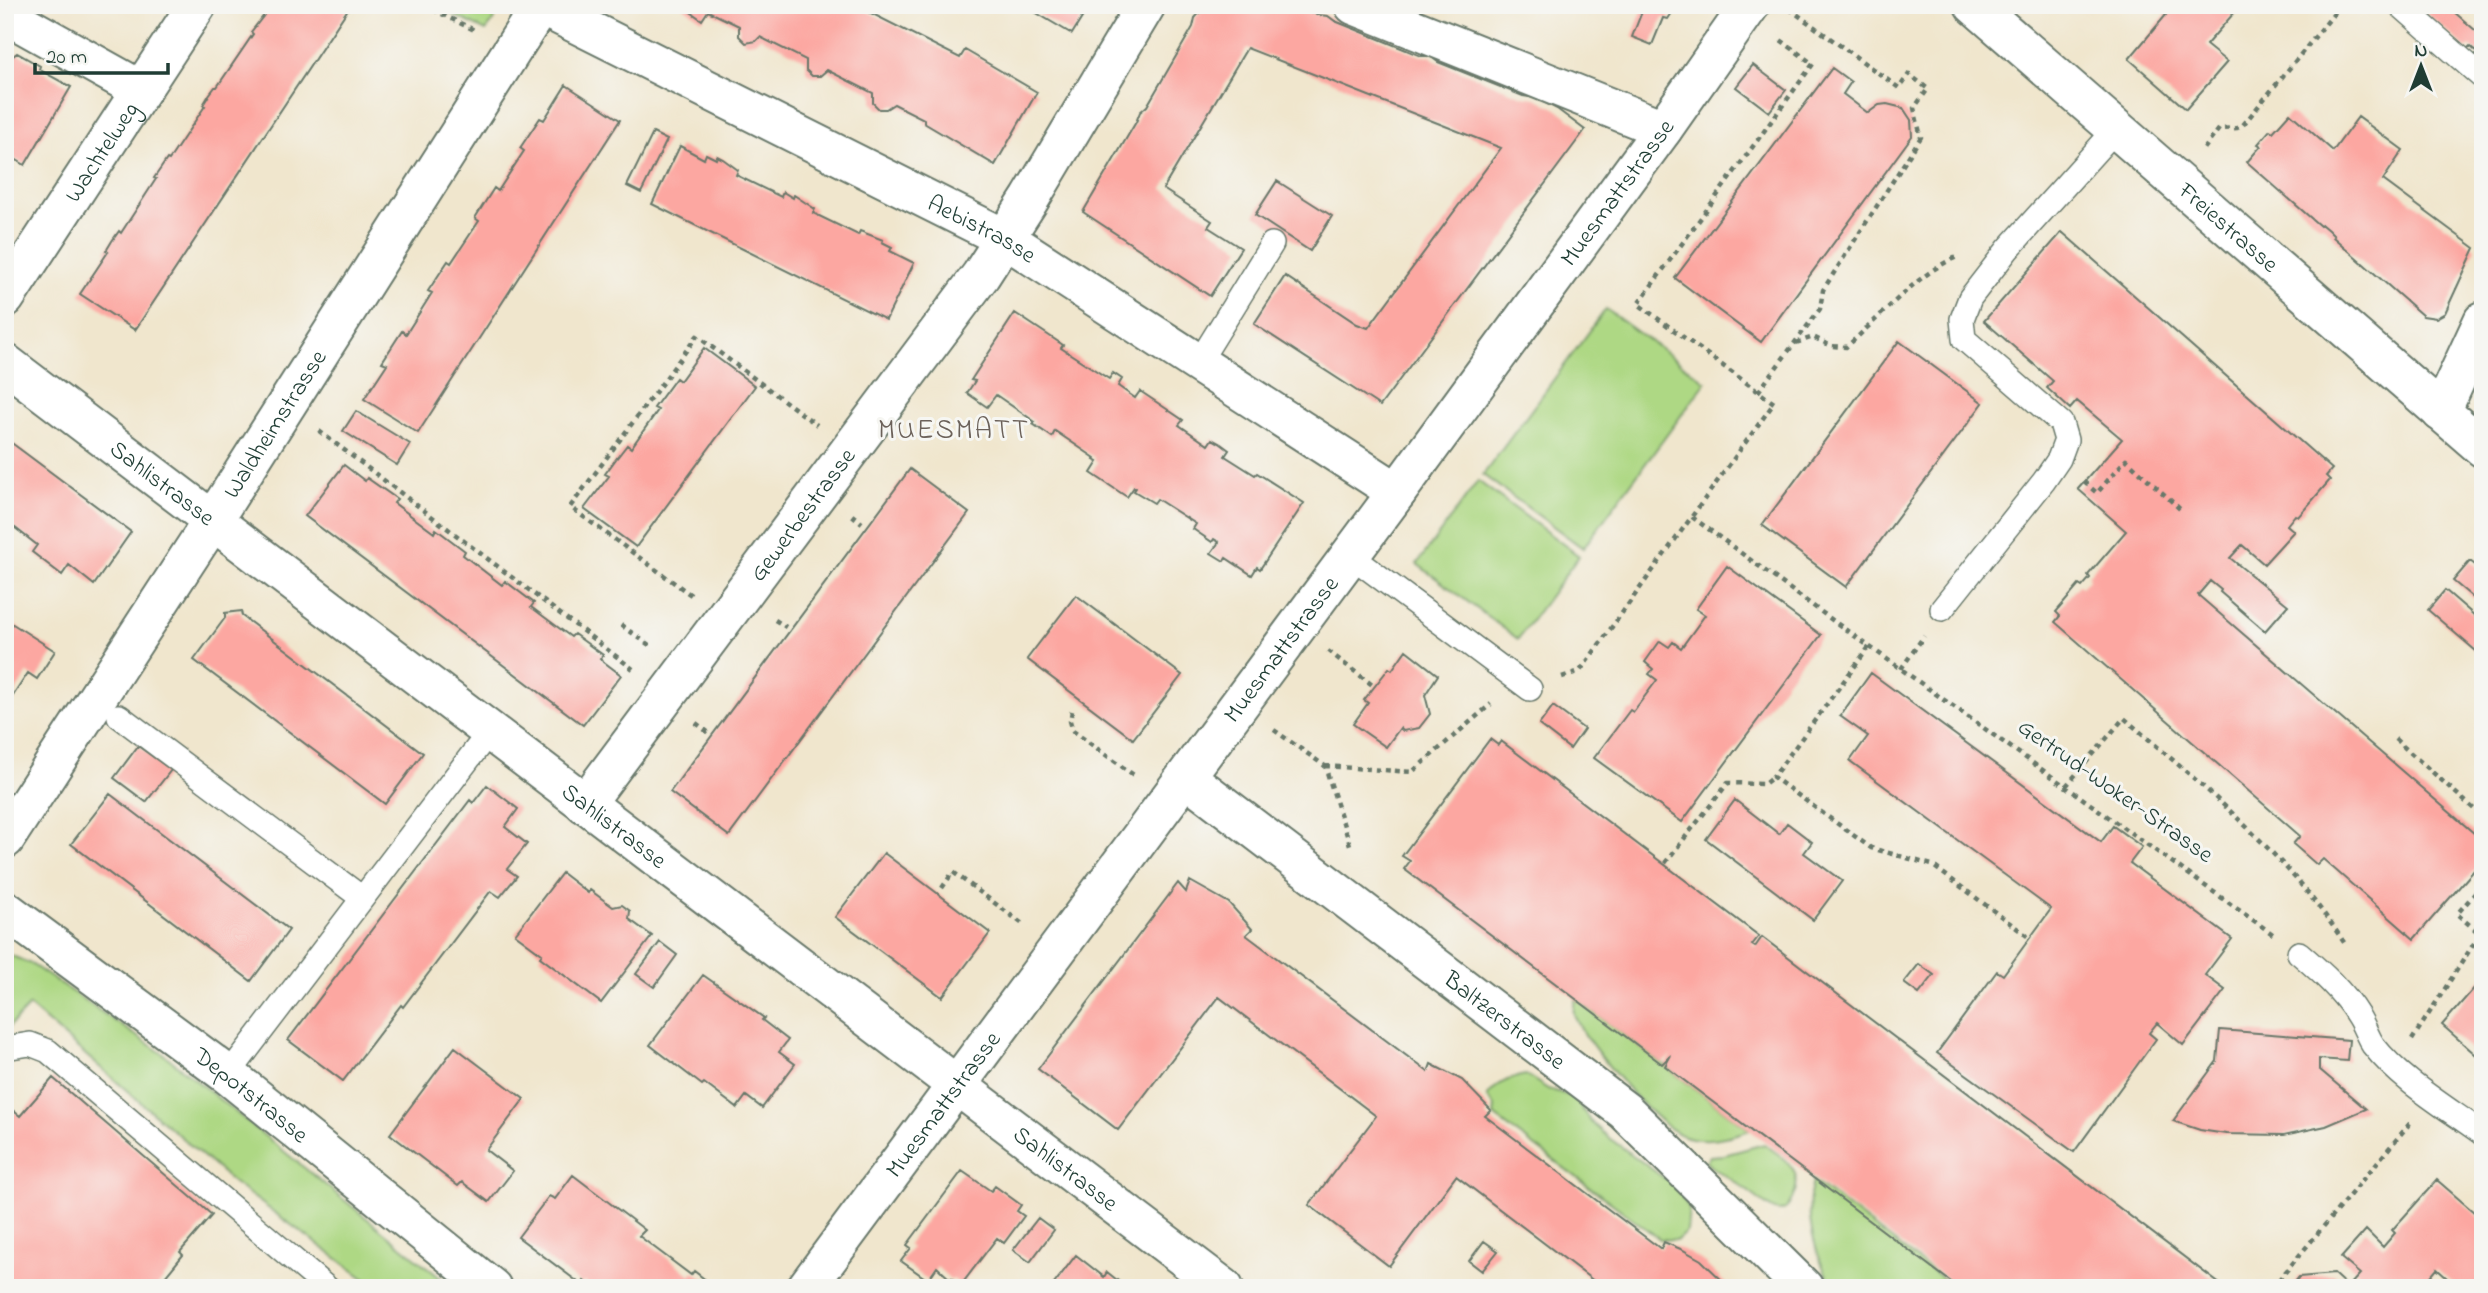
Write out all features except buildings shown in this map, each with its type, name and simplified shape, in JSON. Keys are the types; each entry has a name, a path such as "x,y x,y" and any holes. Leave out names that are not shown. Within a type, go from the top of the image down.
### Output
{"street":[{"name":"Wachtelweg","path":"5,298 197,5"},
{"name":"Gewerbestrasse","path":"585,804 981,275 1006,239 1146,5"},
{"path":"1354,5 1663,128"},
{"name":"Freiestrasse","path":"1974,5 2483,448"},
{"name":"Aebistrasse","path":"541,6 1006,239 1397,492"},
{"name":"Waldheimstrasse","path":"7,831 213,520 541,6"},
{"path":"5,14 141,90"},
{"name":"Muesmattstrasse","path":"806,1288 1397,492 1663,128 1759,18"},
{"path":"2441,412 2483,321"},
{"name":"Sahlistrasse","path":"5,363 1223,1288"},
{"name":"Baltzerstrasse","path":"1186,777 1625,1111 1804,1288"},
{"name":"Depotstrasse","path":"5,911 228,1075 492,1288"}],"lane":[{"path":"2400,5 2483,78"},
{"path":"1942,609 2045,481 2059,459 2066,440 2061,423 1964,339 1962,319 1969,298 2008,249 2115,130"},
{"path":"1199,362 1272,244"},
{"path":"1350,555 1522,683"},
{"path":"119,716 362,898"},
{"path":"228,1075 490,731"},
{"path":"2299,953 2343,995 2358,1015 2373,1044 2395,1067 2483,1134"},
{"path":"5,1048 30,1044 48,1051 327,1288"}],"path":[{"path":"424,5 477,32"},
{"path":"2197,159 2219,128 2237,128 2243,125 2341,5"},
{"path":"1758,392 1820,309 1823,290 1921,137 1914,108 1928,89 1909,74 1899,88 1787,7"},
{"path":"1267,725 1325,766 1412,772 1501,696 1522,683 1580,671 1774,403 1638,304 1814,64 1759,18"},
{"path":"1796,343 1813,337 1830,346 1846,347 1914,285 1945,262 1999,245 2008,249"},
{"path":"700,602 570,507 696,336 807,418"},
{"path":"316,429 635,670"},
{"path":"2079,478 2097,493 2126,458 2182,511"},
{"name":"Gertrud-Woker-Strasse","path":"1692,517 1869,647 2299,953"},
{"path":"621,625 662,653"},
{"path":"1665,863 1728,783 1764,784 1773,777 1869,647"},
{"path":"1337,659 1375,687"},
{"path":"1072,711 1070,721 1073,731 1135,776"},
{"path":"2066,786 2123,718 2222,803 2278,858 2329,919 2347,948"},
{"path":"2395,739 2483,817"},
{"path":"1325,766 1355,859"},
{"path":"1773,777 1871,848 1915,858 1932,865 2030,938"},
{"path":"942,888 953,872 1024,925"},
{"path":"2395,1067 2480,934 2457,914 2483,884"},
{"path":"2272,1288 2432,1097"}],"green space":[{"path":"434,5 503,5 486,31"},
{"path":"1606,309 1706,382 1583,548 1483,475"},
{"path":"1478,481 1579,556 1518,639 1417,564"},
{"path":"5,953 31,964 166,1056 453,1288 364,1288 368,1281 234,1183 29,1006 6,1030"},
{"path":"1576,999 1750,1130 1725,1137 1698,1139 1681,1135 1670,1128 1638,1099 1590,1042 1574,1014"},
{"path":"1526,1075 1548,1089 1574,1097 1591,1122 1609,1138 1675,1186 1689,1208 1687,1231 1677,1240 1660,1239 1494,1116 1495,1106 1487,1097 1504,1082"},
{"path":"1764,1144 1786,1161 1795,1174 1795,1191 1789,1205 1781,1211 1770,1208 1706,1162 1710,1156"},
{"path":"1813,1181 1955,1288 1834,1288 1822,1264 1813,1236 1810,1194"}],"district":[{"name":"MUESMATT","path":"954,428"}]}
